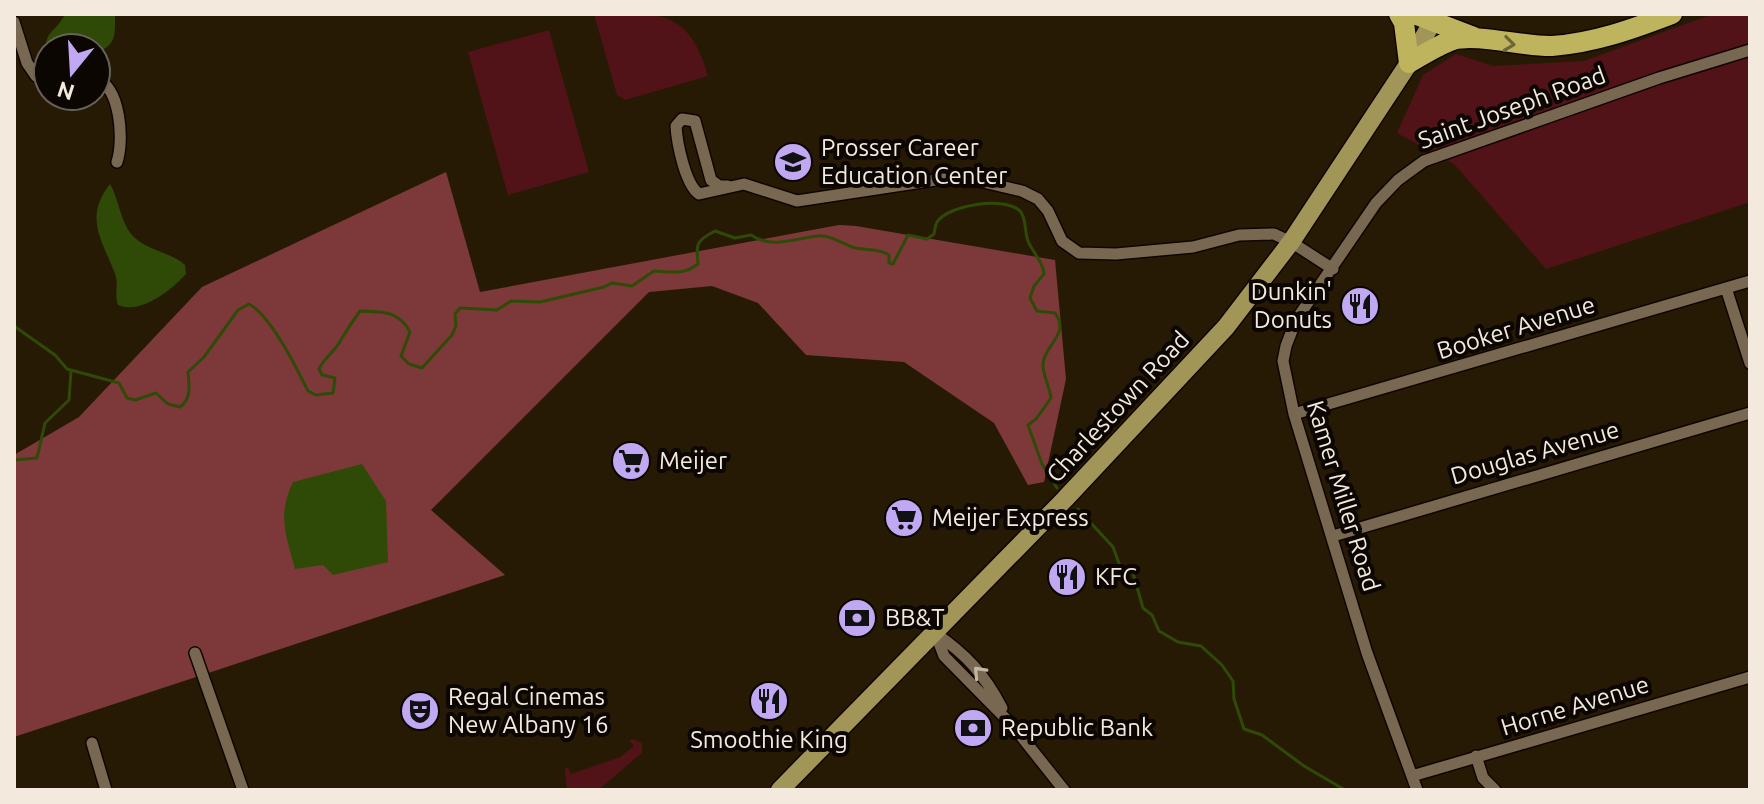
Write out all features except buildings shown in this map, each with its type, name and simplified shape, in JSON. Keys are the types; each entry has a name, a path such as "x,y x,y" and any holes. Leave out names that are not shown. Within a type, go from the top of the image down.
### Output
{"highway":[{"path":"1399,14 1404,23 1409,63 1455,39 1531,46 1571,44 1613,35 1672,14"},
{"path":"1428,16 1479,39"}],"main road":[{"name":"Charlestown Road","path":"780,790 1206,350 1291,242 1409,63 1428,16"}],"street":[{"path":"14,22 32,70"},
{"name":"Saint Joseph Road","path":"1333,269 1386,191 1424,161 1659,78 1750,50"},
{"path":"112,92 121,140 117,162"},
{"path":"728,186 703,194 691,188 676,131 682,119 695,121 711,180 719,186 744,184 797,201 942,179 979,181 1022,191 1038,199 1067,247 1087,255 1193,247 1251,234 1274,234 1333,269"},
{"name":"Kamer Miller Road","path":"1333,269 1296,320 1286,346 1285,376 1367,653 1417,790"},
{"name":"Booker Avenue","path":"1294,414 1750,281"},
{"path":"1726,288 1750,363"},
{"name":"Douglas Avenue","path":"1333,536 1750,413"},
{"path":"935,632 953,645 987,680 1010,723 1064,790"},
{"path":"195,653 243,790"},
{"name":"Horne Avenue","path":"1412,776 1750,677"},
{"path":"92,743 106,790"},
{"path":"1476,756 1483,778 1495,790"}],"shaded area":[{"path":"65,14 115,14 115,33 112,40 112,32 52,32"},
{"path":"594,14 652,15 679,25 700,53 708,76 625,100 617,95"},
{"path":"1713,14 1750,14 1750,202 1546,269 1454,164 1397,133 1423,75 1456,54 1493,66 1584,61"},
{"path":"549,30 589,172 508,195 468,52"},
{"path":"446,172 480,292 839,225 1055,260 1066,379 1044,482 1028,485 994,423 904,362 806,355 758,303 712,286 649,292 431,510 505,575 14,737 14,455 79,417 202,287"},
{"path":"110,184 126,226 134,237 185,265 186,274 172,287 136,307 118,305 116,278 98,229 98,208"},
{"path":"362,464 386,501 388,562 333,575 323,565 295,569 284,516 293,482"},
{"path":"630,741 642,743 642,753 598,790 567,790 565,768 571,774 620,757 634,746"}],"waterway":[{"path":"14,326 55,355 67,369 119,383 127,398 135,400 156,393 168,404 180,407 188,396 188,372 204,357 238,310 249,304 274,330 308,391 316,395 333,393 335,378 322,375 319,369 360,311 389,314 400,320 410,332 401,356 409,364 422,368 452,335 456,326 455,314 460,308 497,310 511,301 540,302 612,283 632,286 654,271 688,270 698,264 697,247 701,240 715,231 735,238 751,235 775,242 826,236 852,247 885,253 889,255 889,263 893,264 908,235 927,239 934,234 937,222 952,211 977,204 1002,204 1013,206 1022,214 1028,241 1043,269 1044,274 1034,286 1030,298 1037,311 1055,313 1059,320 1059,331 1043,364 1051,398 1028,425 1042,464 1057,488"},
{"path":"14,460 37,458 45,423 69,400 71,371"},
{"path":"1078,509 1113,547 1120,566 1133,573 1143,608 1152,615 1159,631 1178,642 1201,646 1222,665 1233,681 1234,699 1244,729 1262,735 1304,766 1345,790"}],"place":[{"name":"Prosser Career Education Center","path":"793,162"},
{"name":"Dunkin' Donuts","path":"1360,306"},
{"name":"Meijer","path":"631,461"},
{"name":"Meijer Express","path":"904,518"},
{"name":"KFC","path":"1067,577"},
{"name":"BB&T","path":"857,618"},
{"name":"Smoothie King","path":"769,701"},
{"name":"Regal Cinemas New Albany 16","path":"420,711"},
{"name":"Republic Bank","path":"973,728"}]}
